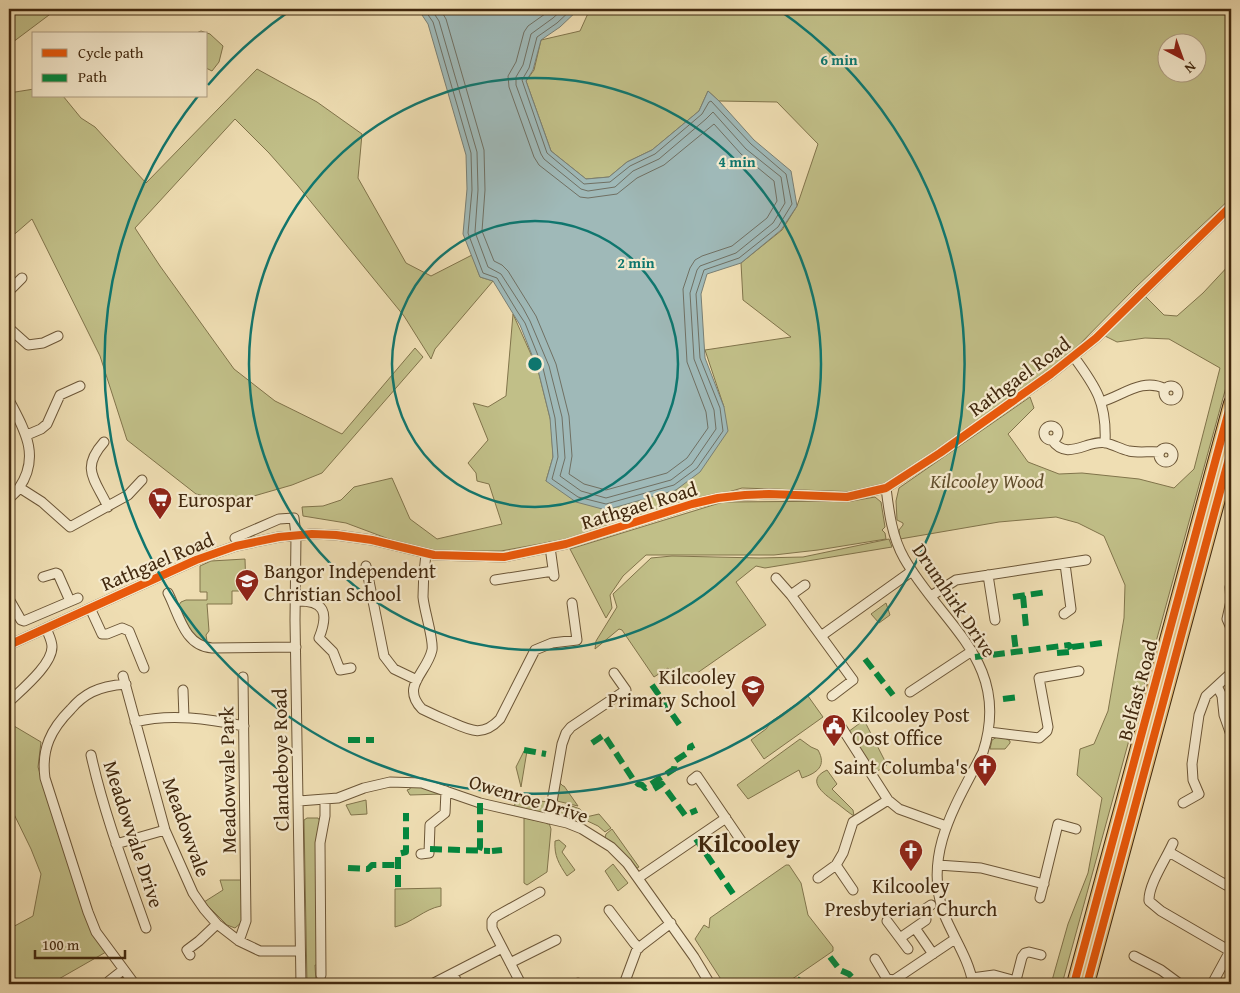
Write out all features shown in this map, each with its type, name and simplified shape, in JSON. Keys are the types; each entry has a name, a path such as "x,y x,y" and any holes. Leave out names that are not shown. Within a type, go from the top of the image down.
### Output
{"highway":[{"name":"Belfast Road","path":"1074,984 1231,403"},
{"name":"Belfast Road","path":"1086,984 1231,451"}],"street":[{"name":"Rathgael Road","path":"9,645 204,557 242,545 296,535 336,535 363,539 426,554 504,557 585,538 692,504 718,498 768,494 847,497 886,488 947,448 1074,357 1096,338 1231,206"},
{"path":"9,291 22,278"},
{"path":"10,333 28,345 43,343 59,336"},
{"path":"1074,357 1094,386 1101,402 1106,429 1105,443"},
{"path":"1101,402 1144,384 1156,385 1164,389"},
{"path":"27,435 42,429 47,424 60,395 77,390"},
{"path":"9,400 27,435 30,452 29,467 20,488 9,499"},
{"path":"1052,440 1056,446 1071,450 1105,443 1130,451 1160,452"},
{"path":"104,442 94,447 91,473 108,507"},
{"path":"20,488 42,502 70,527 128,495 136,481"},
{"name":"Drumhirk Drive","path":"886,488 896,542 912,571 972,651 982,671 989,701 989,732 983,752 946,826 940,844 938,865 937,886 944,912 972,981"},
{"path":"235,538 279,519 294,518 296,535"},
{"name":"Clandeboye Road","path":"296,535 301,984"},
{"path":"495,580 554,574 550,547"},
{"path":"426,554 423,597 432,651 417,680 413,695 417,704 422,709 468,730 483,731 500,719 535,650 552,643 577,640 572,603"},
{"path":"931,596 956,580 1086,560"},
{"path":"1064,614 1071,609 1065,564"},
{"path":"9,599 20,620 24,621 74,599 56,569 43,577"},
{"path":"821,636 912,571"},
{"path":"365,572 384,656 394,669 417,680"},
{"path":"988,575 995,620"},
{"path":"776,578 853,680 832,696"},
{"path":"791,596 805,586"},
{"path":"1230,587 1231,602 1227,620 1231,628"},
{"path":"174,597 185,632 200,645 212,648 296,647"},
{"path":"296,601 313,598 325,616 325,624 319,638 333,652 340,670 351,668"},
{"path":"90,608 102,634 122,628 128,632 143,665 133,666"},
{"path":"9,702 50,657 52,644 46,628"},
{"path":"910,692 972,651"},
{"path":"989,732 1039,738 1047,731 1048,727 1040,678 1079,671"},
{"path":"549,819 562,744 566,733 570,727 626,690 614,673"},
{"path":"1183,803 1199,794 1193,780 1192,764 1197,723 1206,696 1231,673"},
{"name":"Meadowvale Park","path":"239,941 246,921 243,677"},
{"name":"Meadowvale","path":"106,980 130,976 96,932 45,778 43,764 47,743 52,731 60,720 78,702 97,690 124,680 165,830 193,893 217,924 239,941 260,951 300,951"},
{"path":"1217,686 1222,696 1224,715 1230,732"},
{"path":"183,690 184,718"},
{"path":"135,722 160,718 184,718 206,719 244,726"},
{"path":"830,731 840,725 888,800 899,809 946,826"},
{"name":"Meadowvale Drive","path":"91,755 116,844 147,924"},
{"path":"692,780 697,776 746,848"},
{"name":"Owenroe Drive","path":"299,801 338,798 370,786 390,782 422,782 480,803 568,823 589,832 619,855 638,878 699,964 710,984"},
{"path":"421,854 430,854 430,825 445,813 446,791"},
{"path":"322,975 320,843 325,816 324,800"},
{"path":"818,878 836,865 843,853 853,822 888,800"},
{"path":"638,878 726,818"},
{"path":"1040,898 1058,824 1076,829"},
{"path":"116,844 165,830"},
{"path":"1212,984 1231,950 1161,911 1149,901 1149,895 1151,887 1171,848 1226,885 1229,881"},
{"path":"836,865 852,890"},
{"path":"938,865 981,868 1044,884"},
{"path":"521,984 492,928 492,921 495,917 540,892"},
{"path":"900,938 926,920 925,909 931,905"},
{"path":"609,910 639,948"},
{"path":"887,921 908,950"},
{"path":"190,956 186,950 217,924"},
{"path":"624,984 639,948 671,924"},
{"path":"915,928 933,954"},
{"path":"875,959 883,974 890,980 894,980 955,939"},
{"path":"510,963 556,940"},
{"path":"432,984 502,948"},
{"path":"972,981 991,975 1015,983 1022,957 1025,953 1041,955"},
{"path":"1133,956 1161,970 1180,984"},
{"path":"453,974 458,984"}],"green space":[{"path":"9,9 57,9 9,45"},
{"path":"590,9 1231,9 1231,198 1137,286 1072,352 938,452 887,485 859,492 742,488 567,539 501,551 421,551 346,523 303,516 302,507 323,506 341,500 354,487 392,478 410,519 437,539 502,524 489,484 477,481 476,473 468,463 488,440 473,403 488,407 506,396 513,314 538,370 551,422 553,457 546,481 724,407 705,350 791,337 743,300 741,263 782,230 797,206 818,144 777,102 719,101 708,91 699,111 652,150 627,162 609,177 586,179 551,151 526,81 534,70 541,40 580,31"},
{"path":"208,33 223,46 219,62 212,71 208,69"},
{"path":"257,69 317,102 362,134 358,178 406,263 431,276 472,255 480,277 493,281 435,349 431,359 404,316 298,186 235,119 135,228 234,369 275,401 342,434 415,348 423,357 322,473 292,485 247,498 213,498 196,494 127,440 100,356 32,219 9,239 9,93 32,89 32,98 65,98 81,118 95,127 146,183"},
{"name":"Kilcooley Wood","path":"1231,263 1231,369 1062,984 1051,984 1068,924 1088,873 1102,798 1077,775 1080,749 1094,744 1108,711 1124,618 1125,585 1104,536 1078,523 1056,517 999,522 900,539 899,530 903,523 897,520 896,501 899,488 1030,397 1034,408 1008,434 1028,462 1059,474 1082,473 1139,479 1174,488 1194,469 1220,368 1169,339 1145,338 1117,342 1105,336 1144,295 1164,315 1177,316 1203,293"},
{"name":"Kilcooley Wood","path":"875,497 881,502 885,527 882,530 885,533 886,539 774,555 646,555 623,576 610,595 612,608 606,618 570,549 723,502 852,501"},
{"path":"889,539 892,547 765,568 756,566 736,582 766,625 680,685 668,668 654,677 622,630 619,629 595,649 596,641 617,607 613,594 651,558 672,556 803,557"},
{"path":"245,559 246,591 232,591 232,604 207,604 209,631 206,635 207,641 205,642 192,632 179,605 186,600 207,600 207,592 200,592 200,566 211,561"},
{"path":"886,603 890,615 879,623 871,614"},
{"path":"808,696 823,717 764,759 751,740 766,729 772,721"},
{"path":"864,720 887,765 876,772 848,732"},
{"path":"9,723 41,742 38,767 44,787 106,952 50,984 9,984 9,929 33,916 41,874 9,804"},
{"path":"997,737 1010,741 1005,749 990,749 992,740"},
{"path":"800,739 818,750 821,756 819,768 812,774 802,778 799,770 748,799 737,785"},
{"path":"524,751 527,751 521,787 516,767"},
{"path":"827,770 837,784 832,789 853,810 854,816 819,788 817,779 820,774"},
{"path":"560,783 564,786 578,806 557,801"},
{"path":"411,784 443,794 410,795 407,790 410,789"},
{"path":"516,799 550,802 546,812 541,813 514,808"},
{"path":"366,800 367,814 351,815 346,805"},
{"path":"556,804 569,806 567,818 557,816 555,812"},
{"path":"572,806 580,809 586,817 599,814 611,828 605,832 598,826 579,817 571,820 569,816"},
{"path":"307,818 318,818 320,821 319,965 315,965 316,982 328,981 328,984 307,984 304,820"},
{"path":"524,818 549,823 551,829 547,872 527,885 524,883"},
{"path":"612,829 639,867 637,868 605,838 606,834"},
{"path":"559,840 566,846 562,852 575,870 567,876 556,856 555,841"},
{"path":"613,864 628,883 618,891 605,871"},
{"path":"786,865 789,865 801,883 808,915 833,947 833,951 785,984 724,984 695,939 704,925 709,928 710,918"},
{"path":"220,880 241,880 242,922 235,928 227,925 204,902 223,890"},
{"path":"441,888 441,906 395,927 395,889"}],"water":[{"path":"418,9 579,9 560,27 541,40 533,70 526,81 551,151 586,179 609,177 627,162 652,150 699,111 708,91 754,140 791,171 797,206 781,230 741,263 707,274 701,294 705,358 724,407 728,431 700,472 676,490 606,510 576,502 546,481 553,457 550,418 538,370 520,325 493,281 480,277 463,234 467,189 466,155 428,24"}],"marked path":[{"path":"1013,597 1047,592"},
{"path":"1023,596 1026,627"},
{"path":"1014,635 1016,652"},
{"path":"1057,653 1069,652 1072,647 1102,643"},
{"path":"975,657 1069,645 1071,649"},
{"path":"865,659 893,695"},
{"path":"652,685 681,727"},
{"path":"1003,699 1019,697"},
{"path":"592,743 604,735 633,779 645,788 674,769 675,761 690,751 690,747 694,745"},
{"path":"348,740 374,740"},
{"path":"524,750 546,754"},
{"path":"654,789 662,784 685,815 697,810"},
{"path":"479,850 480,803"},
{"path":"398,887 398,854 406,852 406,813"},
{"path":"696,839 736,898"},
{"path":"430,849 490,851"},
{"path":"492,851 502,850"},
{"path":"348,868 368,869 372,865 398,865"},
{"path":"830,957 840,970 849,974 858,984"},
{"path":"797,979 804,984"}],"cycle path":[{"path":"9,645 196,560 236,546 279,537 312,534 336,535 372,540 434,555 504,557 566,544 692,504 718,498 769,494 847,497 886,488 940,453 1051,374 1096,338 1231,206"},
{"path":"1074,984 1231,403"},
{"path":"1087,984 1231,451"}],"place":[{"name":"Eurospar","path":"160,520"},
{"name":"Bangor Independent Christian School","path":"247,602"},
{"name":"Kilcooley Primary School","path":"753,708"},
{"name":"Kilcooley Post Oost Office","path":"834,747"},
{"name":"Saint Columba's","path":"985,787"},
{"name":"Kilcooley Presbyterian Church","path":"911,872"}],"district":[{"name":"Kilcooley","path":"749,843"}]}
